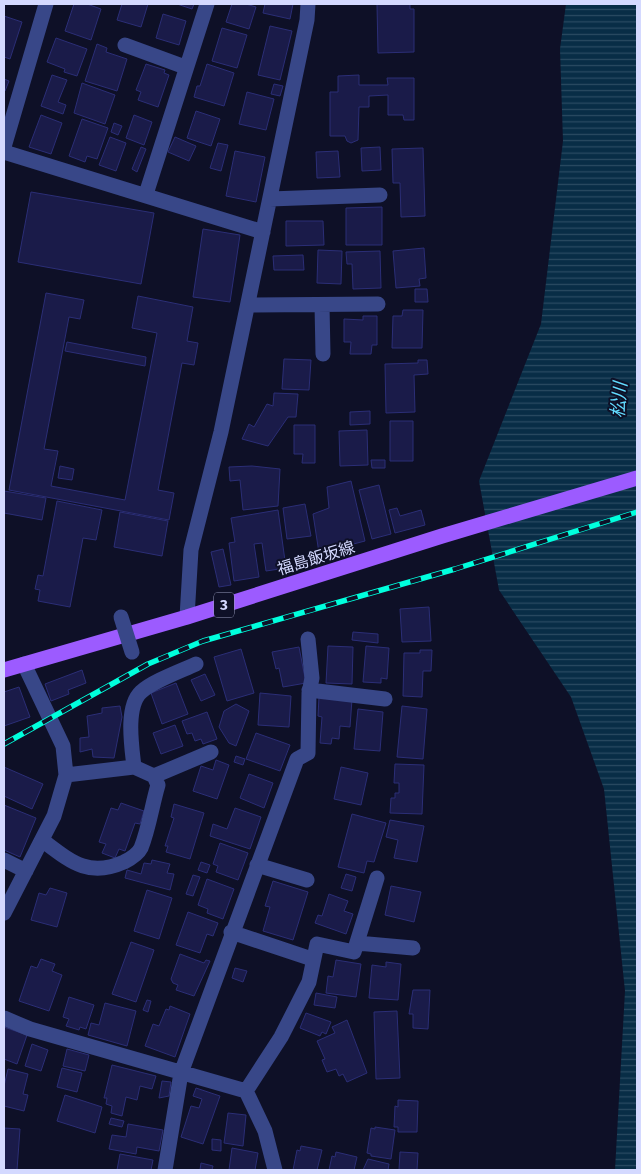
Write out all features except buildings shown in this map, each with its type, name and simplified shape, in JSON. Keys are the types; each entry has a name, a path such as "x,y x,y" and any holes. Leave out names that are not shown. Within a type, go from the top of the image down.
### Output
{"main road":[{"name":"福島飯坂線","path":"4,670 637,478"}],"street":[{"path":"4,147 46,4"},
{"path":"146,194 185,67 207,4"},
{"path":"187,616 191,550 221,432 307,20 308,4"},
{"path":"125,45 185,67"},
{"path":"4,152 146,194 263,232"},
{"path":"270,199 380,195"},
{"path":"248,305 378,304"},
{"path":"322,305 323,354"},
{"path":"121,617 132,652"},
{"path":"165,1170 181,1073 231,932 297,758 308,753 309,690 312,678 308,639"},
{"path":"4,914 54,816 66,775 62,746 24,664"},
{"path":"134,767 131,733 135,699 142,691 196,664"},
{"path":"309,690 385,699"},
{"path":"154,776 211,752"},
{"path":"42,840 68,860 88,869 101,870 130,859 140,850 158,785 154,776 134,767 66,775"},
{"path":"4,860 26,871"},
{"path":"257,865 307,880"},
{"path":"246,1091 281,1038 309,982 312,959 317,944 354,952 377,878"},
{"path":"231,932 312,959"},
{"path":"357,943 413,948"},
{"path":"4,1018 30,1029 246,1091 265,1131 275,1170"}],"water":[{"name":"松川","path":"566,4 637,4 637,1170 615,1170 625,991 604,789 571,697 499,590 479,481 541,324 563,141 560,49"}],"railway":[{"path":"4,744 148,664 203,641 455,569 637,512"}]}
